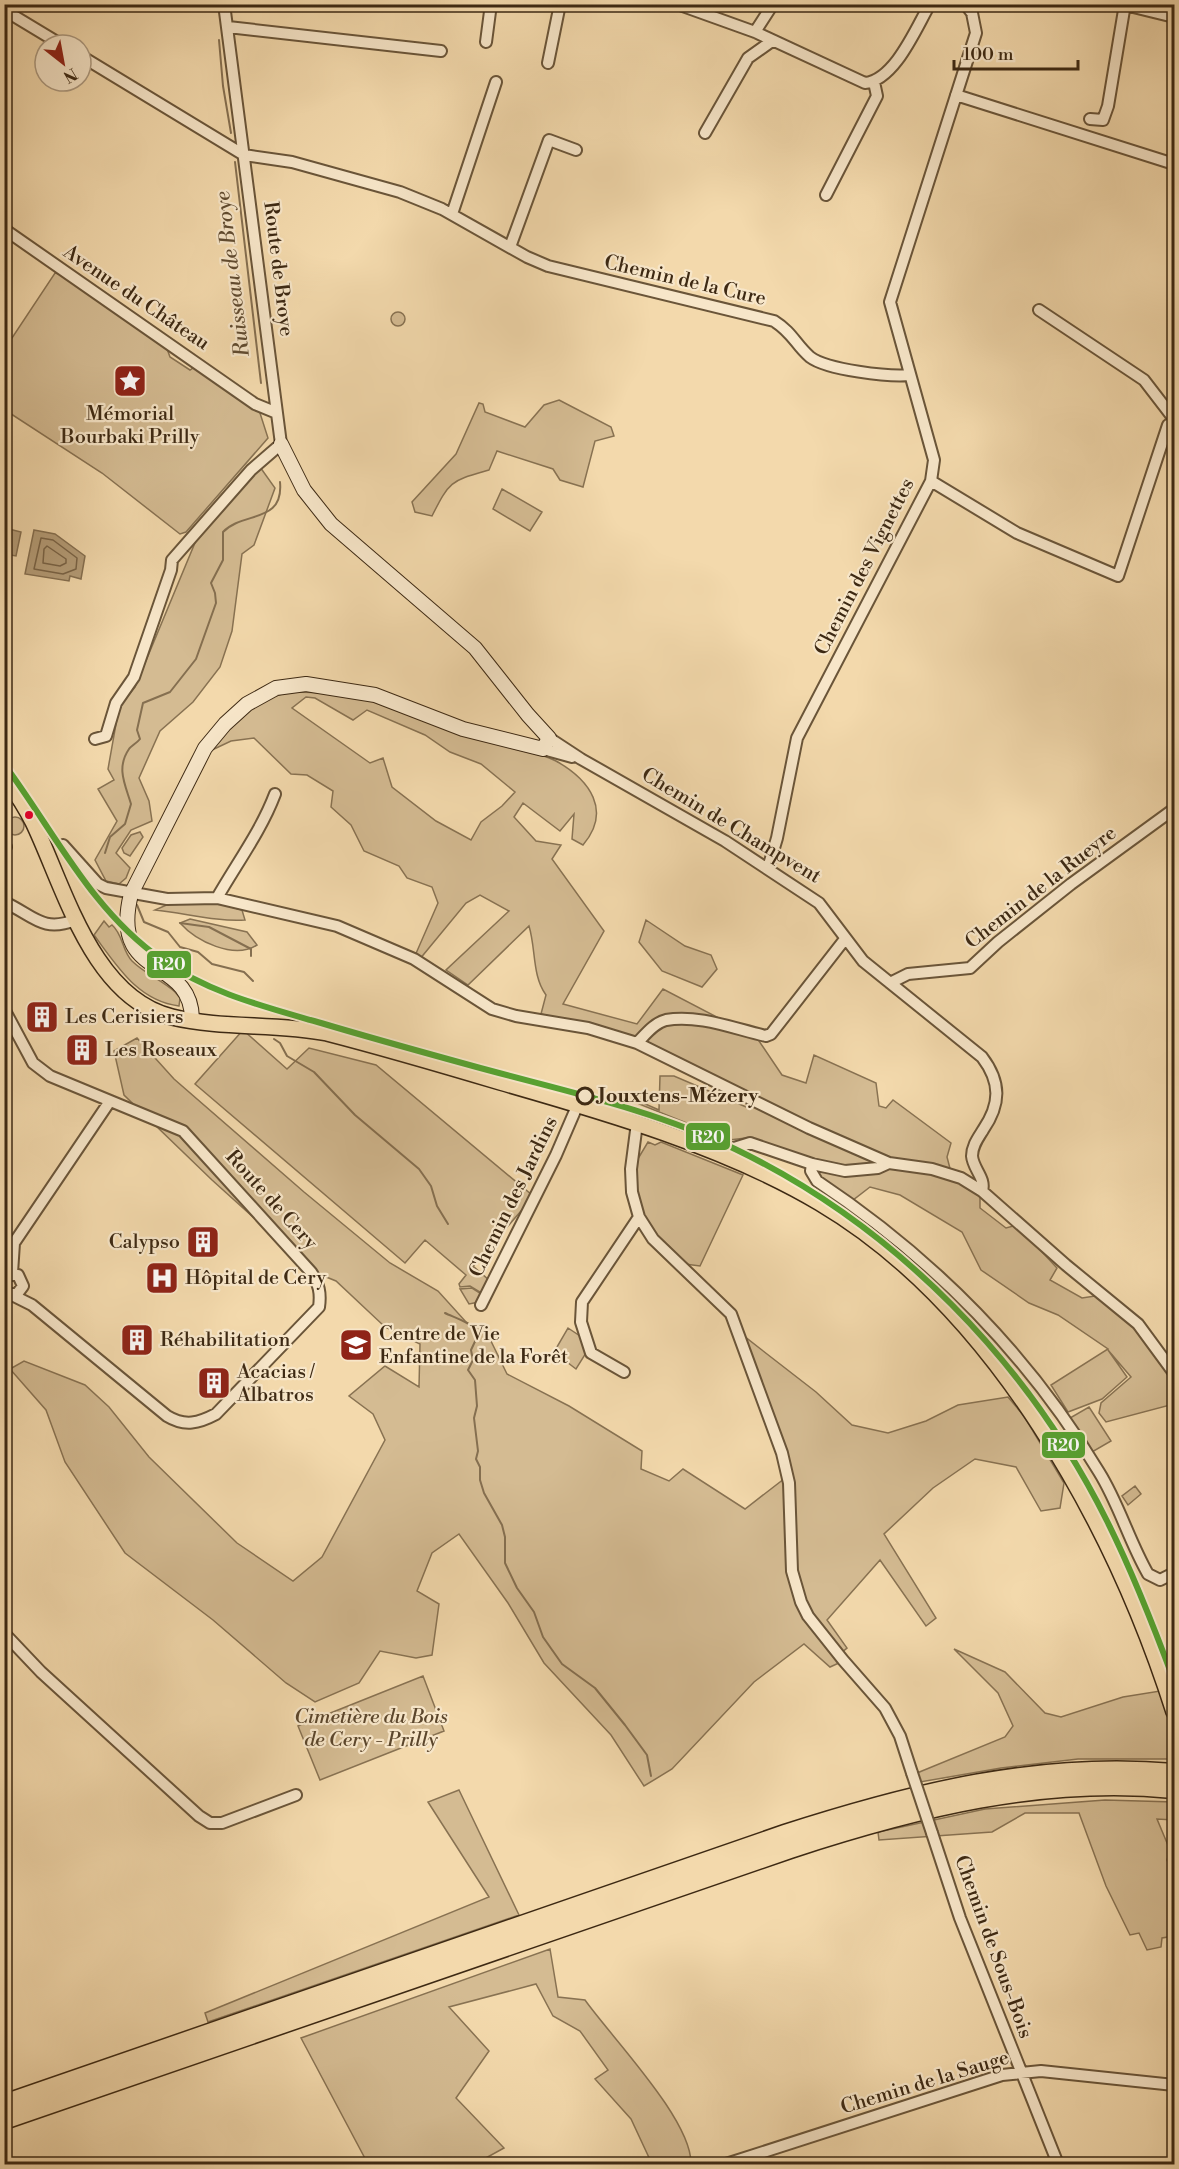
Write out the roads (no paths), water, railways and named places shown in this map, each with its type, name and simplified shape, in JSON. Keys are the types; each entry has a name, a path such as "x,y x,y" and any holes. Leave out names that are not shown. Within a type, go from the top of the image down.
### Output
{"highway":[{"path":"4,2104 774,1837 864,1809 942,1789 1024,1775 1095,1771 1174,1773"},
{"path":"4,2120 746,1864 879,1821 954,1803 1026,1791 1096,1786 1174,1789"}],"main road":[{"path":"4,776 34,824 75,920 114,978 126,991 155,1011 192,1020 279,1026 327,1033 578,1104 637,1123 728,1159 803,1193 849,1222 914,1274 970,1334 1046,1436 1089,1509 1136,1605 1174,1712"}],"street":[{"name":"Route de Broye","path":"224,4 281,444 304,490 331,524 459,632 546,743"},
{"path":"486,42 491,4"},
{"path":"548,63 560,4"},
{"path":"677,4 755,32 858,81 874,82 887,74 895,63 930,4"},
{"path":"755,32 773,4"},
{"name":"Chemin des Vignettes","path":"768,868 777,838 797,738 931,481 934,460 890,302 976,33 972,13 966,4"},
{"path":"1090,119 1103,120 1108,106 1125,5 1174,17"},
{"path":"4,10 42,33"},
{"path":"228,27 441,51"},
{"path":"705,133 748,58 772,41"},
{"path":"93,63 244,155"},
{"path":"452,214 496,82"},
{"path":"826,195 877,96 874,82"},
{"path":"956,95 1174,164"},
{"path":"510,247 549,140 576,150"},
{"name":"Chemin de la Cure","path":"244,155 292,162 400,192 452,214 548,266 774,321 791,332 812,359 824,363 885,377 910,375"},
{"name":"Avenue du Château","path":"4,229 248,396 255,404 276,413"},
{"path":"931,481 1017,533 1118,576 1171,422 1144,380 1039,310"},
{"path":"248,396 262,399 273,394"},
{"path":"95,739 106,736 117,704 134,677 171,570 172,560 250,470 281,444"},
{"path":"192,1020 190,999 182,986 144,960 131,945 126,921 131,894 205,748 225,724 247,704 276,688 306,684 375,695 463,729 546,743"},
{"name":"Chemin de Champvent","path":"546,743 581,759 725,841 819,903 844,939 863,961 982,1057 996,1082 997,1101 992,1117 976,1139 972,1155 983,1181 982,1191"},
{"path":"218,898 250,839 263,825 275,794"},
{"name":"Chemin de la Rueyre","path":"890,983 908,974 970,968 998,942 1071,884 1174,809"},
{"path":"63,845 98,884 131,894 167,899 218,898 337,926 414,959 502,1013 588,1028 637,1043 862,1152 889,1163 932,1169 961,1178 982,1191 1066,1265 1138,1324 1174,1373"},
{"path":"4,902 45,925 53,927 75,920"},
{"path":"637,1043 649,1030 665,1020 695,1020 766,1036 771,1034 844,939"},
{"name":"Route de Cery","path":"4,1009 33,1063 50,1076 183,1131 198,1145 311,1272 318,1283 319,1307 216,1414 199,1423 183,1423 167,1416 32,1305 9,1295"},
{"path":"4,1258 13,1249 37,1208 110,1101"},
{"name":"Chemin des Jardins","path":"481,1305 556,1155 578,1104"},
{"path":"624,1372 591,1353 581,1322 582,1302 639,1217 632,1192 631,1169 637,1123"},
{"path":"728,1159 736,1148 750,1143 812,1164 851,1170 878,1168 889,1163"},
{"path":"851,1170 861,1163 862,1152"},
{"path":"812,1164 811,1171 817,1181 885,1228 946,1283 1012,1352 1066,1421 1101,1476 1148,1574 1160,1580 1174,1573"},
{"name":"Chemin de Sous-Bois","path":"639,1217 652,1239 726,1306 736,1322 786,1466 792,1571 801,1602 843,1660 885,1708 900,1737 960,1918 1058,2164"},
{"path":"9,1295 22,1289 23,1282 20,1277 8,1274 13,1249"},
{"path":"4,1633 41,1672 199,1816 210,1823 222,1823 296,1795"},
{"name":"Chemin de la Sauge","path":"726,2164 1002,2075 1041,2071 1174,2085"}],"water":[{"path":"5,528 21,532 16,556 5,554"},
{"path":"34,530 55,534 85,556 81,579 70,576 69,581 25,574"}],"waterway":[{"name":"Ruisseau de Broye","path":"219,40 223,86 231,133"},
{"name":"Ruisseau de Broye","path":"235,162 261,383"},
{"name":"Ruisseau de Broye","path":"105,853 110,837 125,824 131,804 122,769 129,749 140,739 137,730 143,703 170,692 196,659 216,603 211,583 223,560 223,532 241,521 269,511 276,505 280,495 280,482"},
{"name":"Ruisseau de Broye","path":"137,905 144,922 168,932 180,947 198,952 212,964 244,972 253,981"},
{"path":"180,923 209,927 251,949 251,956"},
{"name":"Ruisseau de Broye","path":"274,1039 280,1043 287,1056 314,1072 355,1115 419,1169 431,1186 437,1206 448,1224"},
{"path":"445,1313 473,1327 478,1335 471,1350 473,1360 468,1370 475,1380 477,1406 474,1418 478,1451 476,1459 480,1467 480,1480 484,1493 502,1525 505,1537 505,1563 517,1588 534,1612 543,1637 562,1664 595,1688 625,1725 647,1755 651,1776"}],"place":[{"name":"Mémorial Bourbaki Prilly","path":"130,381"},
{"name":"Les Cerisiers","path":"42,1017"},
{"name":"Les Roseaux","path":"82,1050"},
{"name":"Jouxtens-Mézery","path":"585,1096"},
{"name":"Calypso","path":"203,1242"},
{"name":"Hôpital de Cery","path":"162,1278"},
{"name":"Réhabilitation","path":"137,1340"},
{"name":"Centre de Vie Enfantine de la Forêt","path":"356,1345"},
{"name":"Acacias / Albatros","path":"214,1383"}],"park label":[{"name":"Cimetière du Bois de Cery - Prilly","path":"371,1728"}]}
